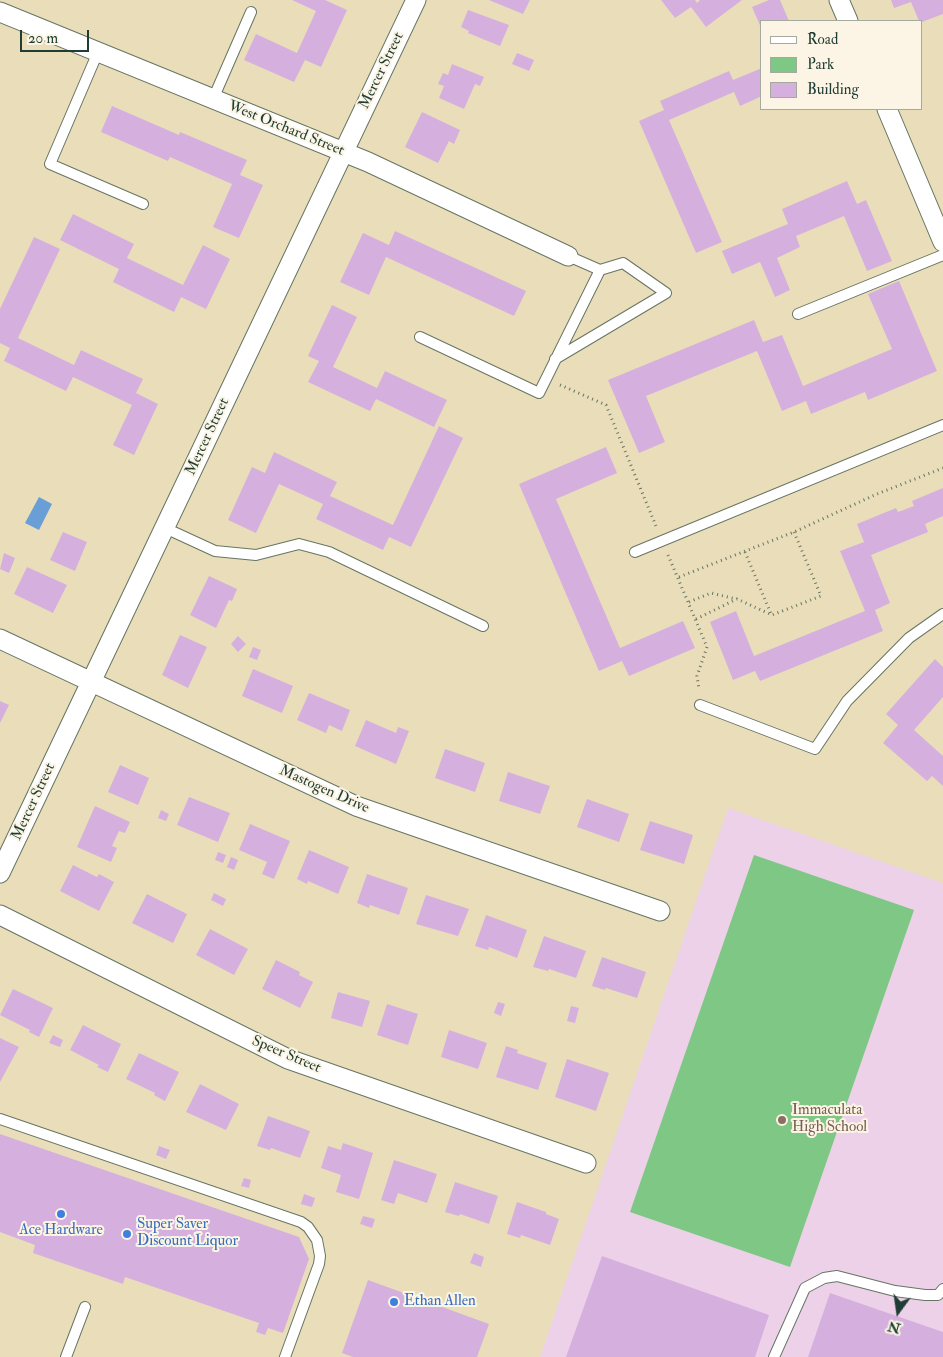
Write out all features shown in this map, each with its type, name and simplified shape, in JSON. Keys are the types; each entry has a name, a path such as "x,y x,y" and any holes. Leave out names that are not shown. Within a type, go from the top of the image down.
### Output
{"street":[{"name":"Mercer Street","path":"0,873 416,0"},
{"path":"839,0 848,20"},
{"name":"West Orchard Street","path":"0,12 343,152 568,256"},
{"path":"886,110 943,242"},
{"name":"Mastogen Drive","path":"0,639 356,806 660,911"},
{"name":"Speer Street","path":"0,915 288,1059 586,1163"}],"lane":[{"path":"213,99 251,12"},
{"path":"98,52 50,164 143,204"},
{"path":"798,314 943,255"},
{"path":"556,359 666,293 623,263 600,270 568,256"},
{"path":"420,337 539,393 600,270"},
{"path":"635,552 943,425"},
{"path":"164,528 215,551 256,555 299,544 329,552 483,626"},
{"path":"700,705 815,749 846,701 909,638 943,614"},
{"path":"0,1118 292,1219 308,1227 318,1240 319,1264 285,1357"},
{"path":"774,1357 805,1288 824,1278 837,1276 895,1291 924,1295 938,1295 943,1289"},
{"path":"66,1357 85,1307"}],"path":[{"path":"679,577 794,532 877,494 943,468"},
{"path":"689,602 710,592 737,599 772,615 821,596 794,532"},
{"path":"745,552 772,615"},
{"path":"696,619 737,599"}],"shaded area":[{"name":"Immaculata High School","path":"728,808 943,883 943,1357 540,1357"}],"green space":[{"path":"754,855 914,910 790,1267 630,1212"}],"water":[{"path":"39,497 52,504 39,530 25,523"}],"building":[{"path":"292,0 325,0 347,10 321,67 305,60 294,82 244,60 256,34 297,53 316,11"},
{"path":"489,0 530,0 523,14"},
{"path":"661,0 695,0 697,3 700,0 742,0 706,27 691,7 675,18"},
{"path":"769,0 780,0 789,20 760,20 760,25 752,7"},
{"path":"891,0 943,0 943,14 923,22 923,20 919,20 911,2 894,8"},
{"path":"468,10 509,25 500,46 468,33 469,31 461,27"},
{"path":"517,53 534,60 529,71 512,64"},
{"path":"452,64 484,77 480,86 475,84 464,109 439,98 444,86 438,84 443,73 448,75"},
{"path":"760,69 760,97 740,106 734,92 669,120 722,242 696,253 639,121 664,110 660,101 729,71 733,80"},
{"path":"112,106 179,135 180,132 247,160 240,175 263,185 239,238 213,227 232,184 170,157 168,161 101,132"},
{"path":"422,112 460,130 454,144 449,141 438,163 405,147"},
{"path":"847,181 857,204 866,200 892,261 867,271 844,216 796,236 800,247 777,258 790,290 775,297 760,262 732,274 722,251 788,224 782,209"},
{"path":"73,214 134,244 127,258 183,285 203,245 230,259 206,309 181,297 174,312 113,282 119,269 60,240"},
{"path":"395,231 526,291 514,316 386,257 369,295 340,282 363,233 389,245"},
{"path":"34,237 60,249 18,338 74,365 81,350 143,379 136,393 158,404 134,455 113,445 132,405 73,377 66,391 4,361 10,348 0,343 0,309"},
{"path":"899,281 937,371 868,400 865,392 811,414 806,401 782,411 757,351 646,396 665,442 639,453 608,380 754,320 763,342 782,335 803,386 892,349 868,294"},
{"path":"332,305 357,317 333,367 377,388 385,371 447,400 434,427 376,399 370,411 308,382 319,361 308,356"},
{"path":"439,426 463,438 411,547 389,537 383,550 316,519 323,504 279,484 256,533 228,520 252,467 265,473 274,452 337,482 330,496 393,525"},
{"path":"606,447 617,473 556,499 620,648 683,621 695,648 629,676 622,661 599,671 519,484"},
{"path":"943,488 943,516 925,524 928,532 871,555 890,603 875,610 883,631 760,681 755,671 733,680 710,622 736,611 754,656 865,611 840,551 864,542 857,524 896,508 898,512 914,506 912,501"},
{"path":"63,532 87,542 75,571 50,560"},
{"path":"4,553 15,558 9,573 0,569"},
{"path":"27,567 67,585 53,613 14,594"},
{"path":"209,576 237,589 232,601 229,600 216,628 190,615"},
{"path":"180,635 207,647 188,688 162,675"},
{"path":"238,636 246,644 238,652 231,644"},
{"path":"253,647 261,650 257,660 249,657"},
{"path":"935,659 943,667 943,697 914,730 943,756 943,786 932,776 927,781 883,743 898,725 886,714"},
{"path":"253,669 293,686 282,713 242,696"},
{"path":"309,693 350,710 342,731 329,725 326,733 297,720"},
{"path":"0,701 9,705 0,723"},
{"path":"366,720 396,733 398,727 409,731 396,764 355,746"},
{"path":"445,749 485,763 475,792 435,778"},
{"path":"120,765 149,778 138,805 108,792"},
{"path":"508,772 550,786 540,814 499,801"},
{"path":"189,797 230,813 218,842 177,825"},
{"path":"587,799 629,814 619,842 577,827"},
{"path":"95,806 130,822 125,833 119,831 112,846 117,848 111,862 77,847"},
{"path":"161,810 169,814 166,821 158,818"},
{"path":"650,821 693,835 684,864 640,850"},
{"path":"250,824 290,841 274,879 262,874 267,862 239,850"},
{"path":"309,850 349,867 338,894 308,881 307,884 297,879"},
{"path":"218,852 226,855 223,863 215,860"},
{"path":"231,857 238,860 234,870 227,867"},
{"path":"73,865 97,877 99,874 114,882 99,911 60,891"},
{"path":"367,874 408,888 399,915 370,905 369,908 357,903"},
{"path":"214,893 226,899 223,906 211,900"},
{"path":"147,894 187,914 173,943 132,923"},
{"path":"426,895 469,909 458,936 416,924"},
{"path":"486,915 527,930 517,958 489,947 488,950 475,946"},
{"path":"210,929 248,949 234,975 196,955"},
{"path":"544,936 586,951 576,978 549,969 548,971 533,967"},
{"path":"602,957 646,972 637,998 606,988 605,990 592,986"},
{"path":"276,960 300,972 299,975 313,982 300,1008 262,989"},
{"path":"13,989 53,1008 39,1037 29,1032 30,1030 0,1015"},
{"path":"338,992 370,1001 362,1027 331,1018"},
{"path":"498,1002 505,1004 501,1016 494,1013"},
{"path":"387,1004 418,1014 408,1045 377,1035"},
{"path":"571,1006 579,1008 575,1023 567,1021"},
{"path":"83,1025 121,1044 108,1072 97,1067 99,1065 70,1050"},
{"path":"449,1030 487,1043 478,1069 441,1057"},
{"path":"53,1035 63,1040 60,1047 49,1043"},
{"path":"0,1038 19,1047 0,1082"},
{"path":"506,1046 518,1050 517,1053 547,1063 538,1090 496,1077"},
{"path":"139,1053 179,1072 165,1101 154,1095 155,1093 126,1079"},
{"path":"567,1059 609,1073 596,1111 555,1097"},
{"path":"200,1084 239,1104 226,1130 186,1112"},
{"path":"268,1116 310,1131 300,1158 271,1148 270,1150 257,1146"},
{"path":"0,1134 299,1237 309,1259 283,1333 268,1328 265,1335 256,1332 259,1323 125,1277 123,1284 33,1253 35,1245 0,1232"},
{"path":"343,1143 373,1153 359,1199 336,1192 341,1175 321,1168 328,1146 341,1150"},
{"path":"159,1146 170,1150 166,1159 156,1155"},
{"path":"394,1160 437,1174 427,1203 398,1193 394,1204 381,1200"},
{"path":"244,1178 251,1180 249,1188 241,1186"},
{"path":"455,1182 498,1196 489,1224 460,1214 459,1216 445,1212"},
{"path":"304,1194 315,1198 312,1207 301,1204"},
{"path":"517,1202 546,1212 546,1214 559,1219 550,1245 521,1235 520,1238 507,1234"},
{"path":"363,1216 375,1219 372,1228 360,1224"},
{"path":"474,1253 484,1257 481,1267 470,1263"},
{"path":"602,1256 769,1315 755,1357 566,1357"},
{"name":"Ethan Allen","path":"368,1280 489,1324 477,1357 353,1357 342,1353"},
{"path":"830,1293 943,1332 943,1357 808,1357"}],"place":[{"name":"Immaculata High School","path":"782,1120"},
{"name":"Ace Hardware","path":"61,1214"},
{"name":"Super Saver Discount Liquor","path":"127,1234"},
{"name":"Ethan Allen","path":"394,1302"}]}
